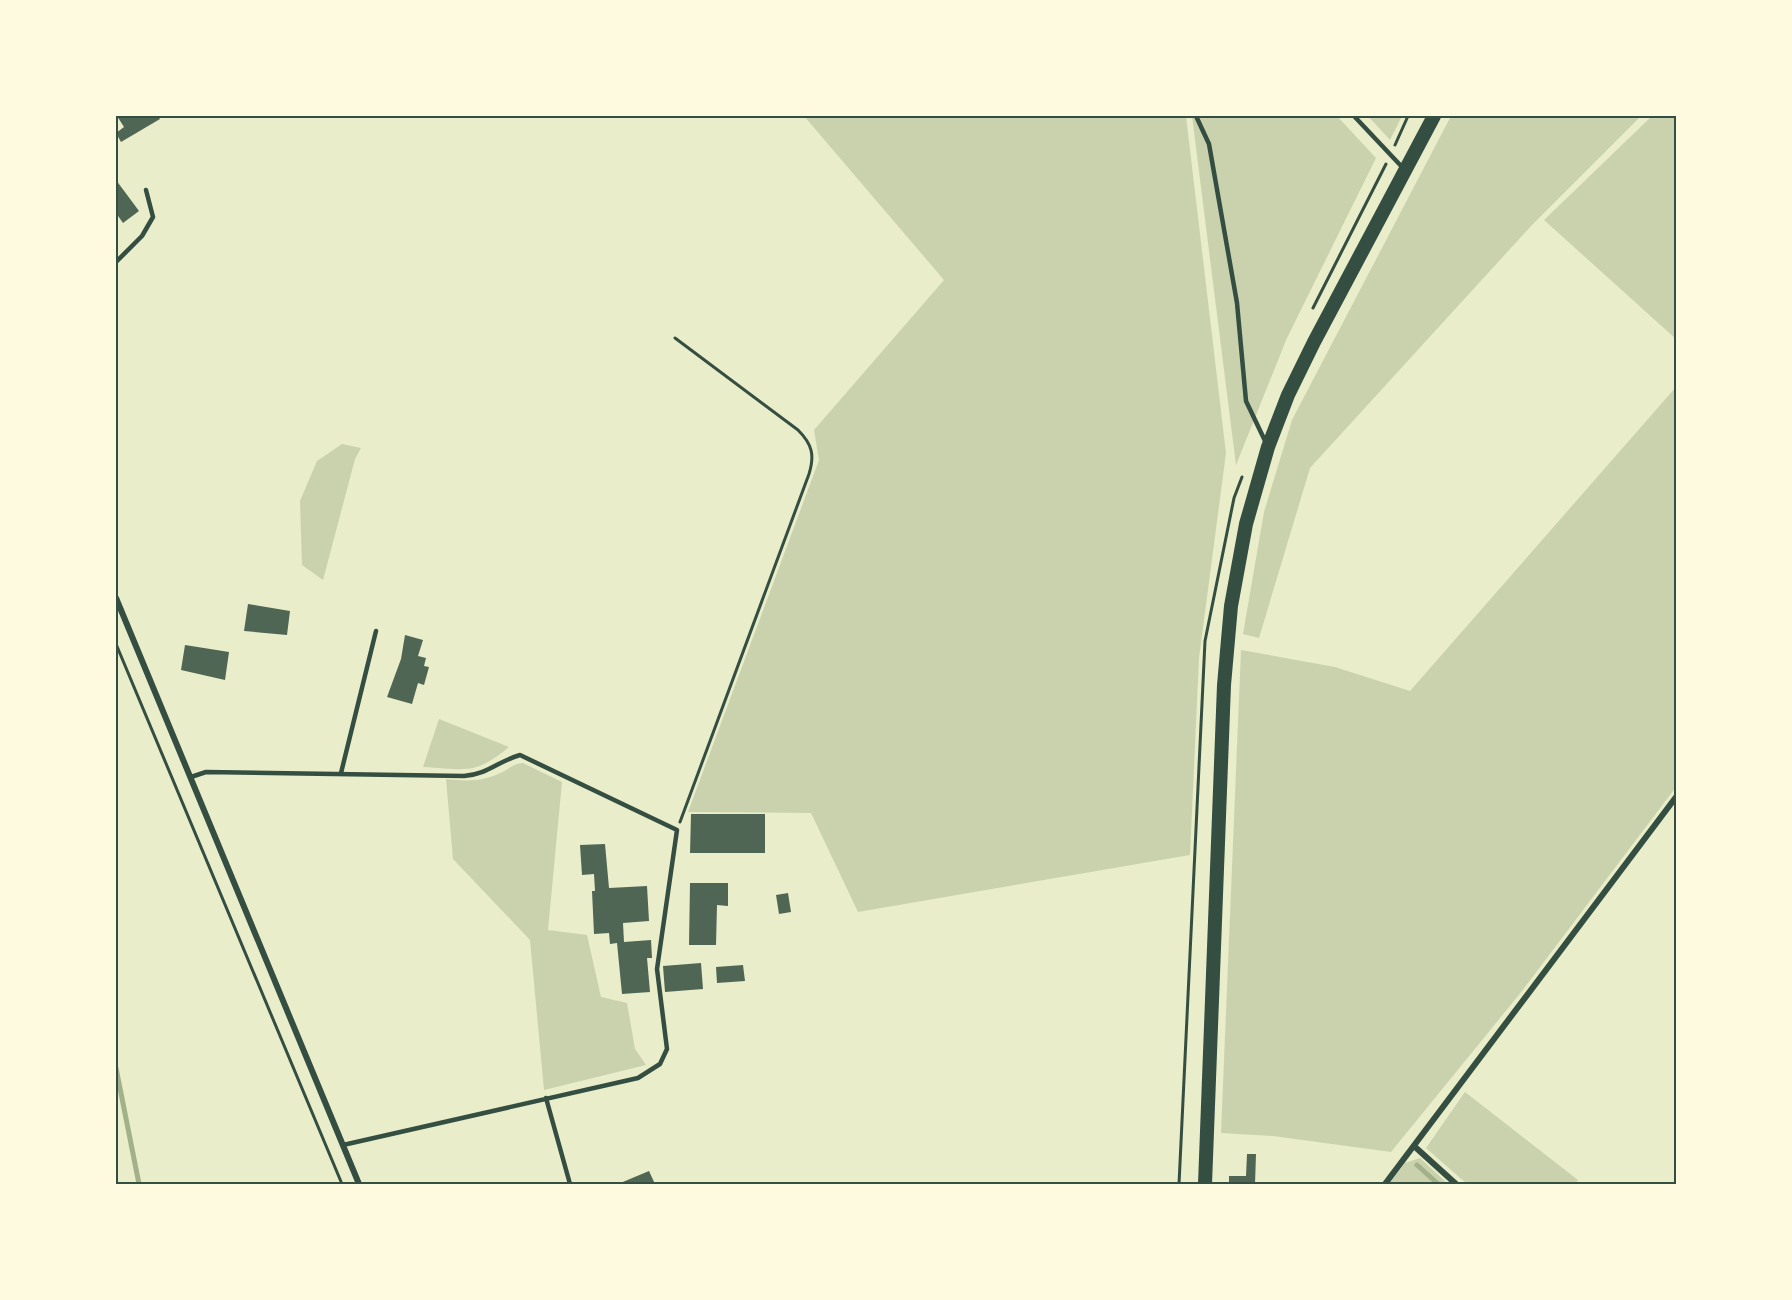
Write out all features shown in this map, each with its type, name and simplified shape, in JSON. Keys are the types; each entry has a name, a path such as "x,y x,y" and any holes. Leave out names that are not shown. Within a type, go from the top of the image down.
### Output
{"main road":[{"path":"1205,1185 1224,685 1231,606 1246,524 1268,447 1288,395 1434,116"}],"street":[{"path":"116,598 359,1185"},
{"path":"1385,1185 1677,797"},
{"path":"1414,1146 1455,1185"}],"lane":[{"path":"1196,116 1209,144 1235,292 1246,400 1268,447"},
{"path":"1354,116 1406,171"},
{"path":"116,262 142,236 153,217 146,190"},
{"path":"341,773 376,631"},
{"path":"191,777 206,772 481,775 508,758 520,755 677,830 657,969 667,1049 660,1064 638,1078 343,1145"},
{"path":"546,1098 570,1185"}],"path":[{"path":"675,338 798,430 807,439 813,452 809,474 677,830"},
{"path":"116,644 342,1185"}],"green space":[{"path":"804,116 1186,116 1226,453 1199,658 1190,855 858,912 811,813 688,812 819,460 814,430 944,280"},
{"path":"1192,116 1337,116 1376,158 1287,338 1236,465"},
{"path":"1368,116 1402,116 1390,140"},
{"path":"1451,116 1641,116 1531,226 1310,468 1259,638 1243,634 1264,512 1292,420"},
{"path":"1652,116 1676,116 1676,339 1544,220"},
{"path":"1676,387 1676,787 1522,991 1391,1152 1273,1136 1221,1133 1241,650 1335,667 1410,691"},
{"path":"342,444 361,448 355,459 323,580 302,565 300,501 317,461"},
{"path":"439,719 509,747 478,767 460,769 423,767"},
{"path":"523,763 562,782 548,930 587,935 601,997 627,1003 635,1049 646,1065 544,1090 530,940 453,859 446,779 479,780"},
{"path":"1465,1092 1578,1180 1575,1184 1467,1184 1426,1148"},
{"path":"1420,1158 1448,1184 1389,1184 1405,1163"}],"building":[{"path":"117,116 158,116 160,119 121,142 116,133 124,127"},
{"path":"116,180 139,211 123,223 116,213"},
{"path":"248,604 290,611 287,635 244,631"},
{"path":"405,635 423,640 418,656 426,658 424,666 429,667 424,685 418,683 412,704 387,697 401,659"},
{"path":"185,645 229,652 225,680 181,670"},
{"path":"691,814 765,814 765,853 690,853"},
{"path":"605,844 609,888 647,886 649,921 623,923 624,942 651,940 652,958 647,958 650,992 622,994 617,943 610,944 609,933 594,934 592,891 595,891 594,874 582,875 580,845"},
{"path":"690,883 728,883 728,906 717,905 716,945 689,945"},
{"path":"788,893 791,912 779,914 776,895"},
{"path":"701,963 703,989 665,992 663,966"},
{"path":"743,965 745,981 717,983 716,967"},
{"path":"1247,1154 1256,1154 1255,1184 1229,1184 1229,1176 1246,1176"},
{"path":"649,1171 655,1184 618,1184"}],"waterway":[{"path":"116,1068 139,1184"},
{"path":"1417,1165 1438,1184"}]}
